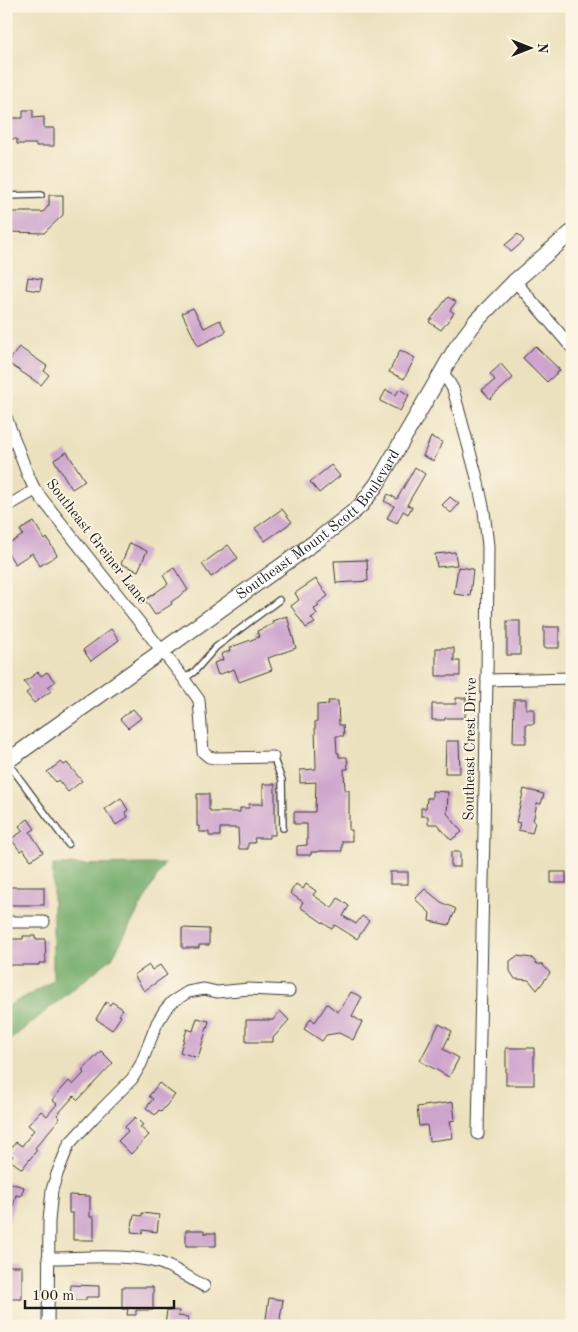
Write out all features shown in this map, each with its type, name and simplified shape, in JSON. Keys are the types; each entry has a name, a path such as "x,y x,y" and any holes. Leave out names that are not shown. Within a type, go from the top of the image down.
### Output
{"main road":[{"name":"Southeast Mount Scott Boulevard","path":"6,762 322,537 361,504 377,484 456,348 476,321 515,281 572,232"}],"street":[{"path":"515,281 572,348"},
{"name":"Southeast Crest Drive","path":"443,372 453,389 484,511 488,546 488,680 478,1134"},
{"name":"Southeast Greiner Lane","path":"6,417 26,473 35,490 199,700 202,748 206,755 214,758 273,757"},
{"path":"6,507 35,490"},
{"path":"488,680 572,678"},
{"path":"6,922 44,922"},
{"path":"48,1326 49,1221 52,1190 56,1174 69,1144 132,1079 142,1064 157,1023 168,1006 188,992 204,989 217,992 249,989 289,991"},
{"path":"48,1258 128,1258 147,1260 173,1268 204,1286"}],"lane":[{"path":"6,196 41,195"},
{"path":"184,679 194,672 216,647 279,600"},
{"path":"273,757 282,780 283,828"},
{"path":"6,762 68,844"}],"green space":[{"path":"164,864 112,958 6,1043 6,1007 53,980 53,865"}],"building":[{"path":"23,110 33,110 33,118 44,117 44,128 54,128 54,146 17,144 17,139 6,139 6,118 23,118"},
{"path":"49,195 63,195 63,215 44,233 9,232 9,226 6,226 8,212 43,212 49,205"},
{"path":"518,234 524,241 511,252 505,245"},
{"path":"28,277 42,279 40,291 26,289"},
{"path":"448,297 456,302 450,310 454,313 441,330 429,322"},
{"path":"193,308 204,328 220,320 226,332 198,346 182,313"},
{"path":"535,346 560,370 547,382 523,358"},
{"path":"19,347 47,366 44,371 49,375 41,385 8,363"},
{"path":"400,350 415,358 404,379 389,372"},
{"path":"501,364 513,378 490,399 482,390 495,380 490,374"},
{"path":"399,389 409,395 400,411 380,401 386,390 396,395"},
{"path":"431,437 442,442 434,461 423,456"},
{"path":"67,452 85,481 72,489 54,460"},
{"path":"331,465 340,476 319,493 310,482"},
{"path":"415,467 425,474 407,505 412,507 408,514 403,511 397,523 387,518 394,506 384,501 388,494 397,499"},
{"path":"450,497 459,504 451,513 442,505"},
{"path":"282,509 292,522 265,541 255,528"},
{"path":"34,522 45,540 47,538 57,555 40,566 32,553 15,564 6,550 6,545 23,535 20,530"},
{"path":"130,543 147,551 138,571 121,564"},
{"path":"228,545 238,558 211,577 202,564"},
{"path":"455,552 457,565 437,567 435,554"},
{"path":"367,560 368,581 336,583 334,561"},
{"path":"458,567 473,569 470,596 454,594"},
{"path":"174,568 188,590 155,615 145,600 168,584 163,575"},
{"path":"316,579 328,596 317,604 319,606 314,609 317,614 311,618 315,623 306,628 291,606 299,600 295,593"},
{"path":"287,616 296,648 268,658 272,670 239,682 234,669 218,675 214,663 223,660 221,654 230,651 229,648 259,637 257,631 273,624 272,621"},
{"path":"507,621 520,621 520,655 507,655"},
{"path":"544,627 559,627 559,648 544,648"},
{"path":"111,629 119,640 91,661 83,650"},
{"path":"436,648 454,648 454,661 460,661 460,676 436,676"},
{"path":"38,672 41,676 47,672 55,682 48,687 51,691 34,703 26,693 30,690 24,682"},
{"path":"456,698 466,698 465,718 432,720 432,704 456,704"},
{"path":"514,699 526,699 526,709 534,709 534,724 526,724 526,743 513,743"},
{"path":"328,701 338,701 339,725 343,725 344,736 336,736 337,753 339,753 339,757 347,757 348,769 344,769 345,790 349,790 349,830 352,830 352,841 342,841 342,851 318,851 311,852 311,855 297,855 297,846 307,845 307,824 294,824 294,812 315,812 316,782 300,783 300,770 316,769 315,722 317,721 317,705 329,704"},
{"path":"133,709 141,718 128,728 120,719"},
{"path":"446,741 459,741 460,773 445,773"},
{"path":"61,762 64,765 67,763 82,781 68,792 58,780 56,782 47,772"},
{"path":"263,784 275,784 275,835 269,835 269,838 254,838 255,843 248,843 248,849 239,849 238,828 220,828 220,836 209,836 209,832 199,832 199,826 197,826 197,794 209,794 209,810 211,812 240,812 240,808 249,808 249,804 263,804"},
{"path":"524,789 544,794 541,804 537,803 532,833 518,830 520,823 516,822"},
{"path":"432,791 448,792 447,813 462,832 451,840 437,824 428,824 428,816 421,816 421,808 426,808 427,798 432,798"},
{"path":"121,798 128,810 125,812 128,817 116,825 105,809"},
{"path":"28,819 35,829 30,832 43,852 31,860 23,849 20,851 11,839 23,831 19,826"},
{"path":"451,852 460,852 460,867 451,867"},
{"path":"390,872 408,872 408,884 390,884"},
{"path":"551,872 566,872 566,883 551,883"},
{"path":"296,884 303,889 306,884 316,891 313,895 332,908 338,898 349,906 343,916 356,924 362,916 369,921 357,939 335,925 332,929 300,907 303,902 290,893"},
{"path":"6,887 44,887 44,905 6,905"},
{"path":"425,889 441,902 456,909 449,925 429,921 430,913 415,899"},
{"path":"182,928 209,929 209,945 199,945 199,948 182,948"},
{"path":"23,936 35,936 35,939 45,939 46,963 39,963 39,965 6,965 6,939 23,939"},
{"path":"517,956 532,958 537,964 542,964 550,973 537,990 529,980 515,979 510,971 510,961"},
{"path":"149,965 152,970 160,965 167,975 144,991 134,975"},
{"path":"351,992 362,997 352,1016 362,1022 353,1040 339,1033 326,1035 322,1041 304,1029 311,1018 315,1022 327,1004 338,1012"},
{"path":"106,1002 110,1005 112,1002 123,1009 112,1030 96,1019"},
{"path":"280,1011 289,1020 273,1038 273,1042 246,1042 246,1020 273,1020"},
{"path":"197,1018 209,1021 198,1058 180,1052 187,1029 193,1031"},
{"path":"439,1024 452,1031 443,1049 459,1058 449,1077 420,1061"},
{"path":"506,1048 534,1048 534,1085 506,1085"},
{"path":"101,1051 113,1063 78,1100 74,1096 57,1115 60,1118 35,1148 37,1150 22,1169 10,1160 13,1156 8,1152 16,1142 22,1146 34,1130 28,1125 41,1111 47,1116 57,1104 52,1100 69,1081 73,1085 84,1073 82,1071"},
{"path":"159,1083 175,1095 161,1112 159,1110 155,1115 146,1108 153,1099 149,1096"},
{"path":"453,1102 455,1120 450,1121 453,1138 429,1141 427,1125 419,1126 417,1107"},
{"path":"135,1117 143,1125 140,1127 149,1135 131,1154 118,1141 128,1131 125,1127"},
{"path":"6,1182 24,1187 21,1196 16,1195 9,1222 6,1222"},
{"path":"69,1195 90,1196 90,1217 94,1217 94,1240 73,1240 73,1213 69,1213"},
{"path":"142,1213 159,1215 157,1232 143,1230 142,1233 131,1232 134,1215 142,1216"},
{"path":"186,1230 204,1230 204,1233 216,1233 216,1246 186,1246"},
{"path":"6,1266 22,1266 22,1299 7,1299"},
{"path":"71,1285 99,1286 99,1297 86,1297 86,1300 70,1300"},
{"path":"122,1287 153,1287 153,1310 136,1310 136,1315 127,1315 128,1309 122,1309"},
{"path":"269,1298 283,1300 280,1319 285,1326 265,1326"},
{"path":"167,1310 179,1311 178,1316 188,1317 187,1326 165,1326"}]}
